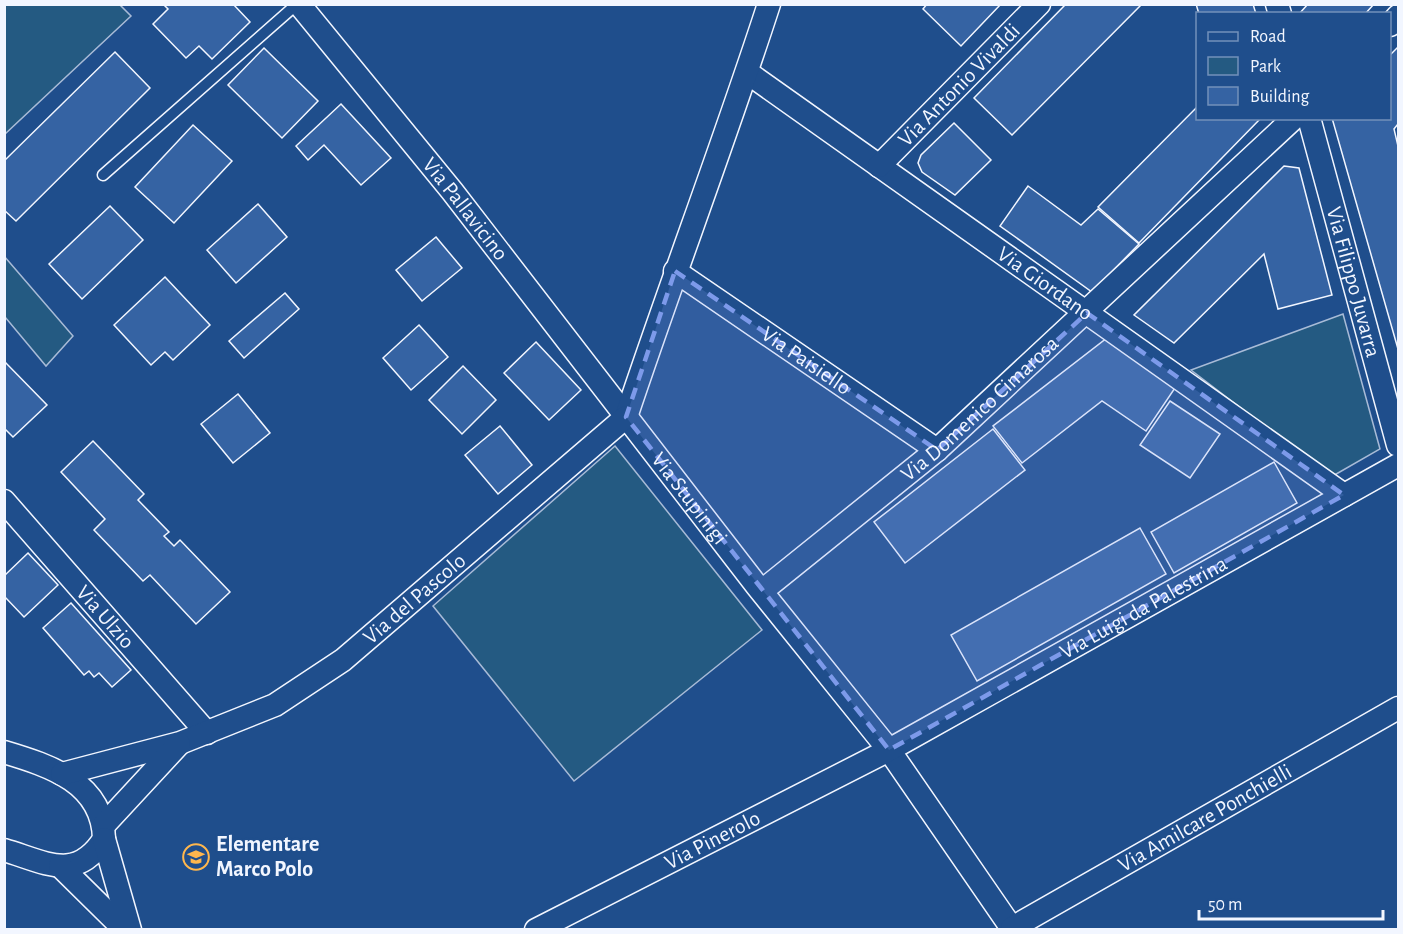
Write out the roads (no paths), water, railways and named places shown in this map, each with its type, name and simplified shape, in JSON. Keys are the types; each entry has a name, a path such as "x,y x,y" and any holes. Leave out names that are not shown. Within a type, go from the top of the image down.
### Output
{"street":[{"name":"Via Pallavicino","path":"298,4 452,191 626,417"},
{"path":"626,417 675,271 748,73 769,4"},
{"name":"Via Antonio Vivaldi","path":"879,166 1039,4"},
{"name":"Via Giordano","path":"748,73 1344,495"},
{"name":"Via Domenico Cimarosa","path":"762,591 937,450 1087,313 1292,120"},
{"name":"Via Filippo Juvarra","path":"1310,120 1398,445"},
{"name":"Via Paisiello","path":"675,271 937,450"},
{"name":"Via Stupinigi","path":"626,417 889,750 1012,929"},
{"name":"Via del Pascolo","path":"62,774 180,743 275,705 343,660 626,417"},
{"name":"Via Luigi da Palestrina","path":"889,750 1398,465"},
{"name":"Via Ulzio","path":"4,501 207,733"},
{"name":"Via Amilcare Ponchielli","path":"1012,929 1398,708"},
{"name":"Via del Pascolo","path":"60,866 76,865 94,855 104,832 180,743"},
{"path":"4,746 15,755 62,774 88,792 100,809 130,930"},
{"name":"Via Pinerolo","path":"536,930 889,750"},
{"path":"4,850 60,866 125,930"}],"lane":[{"path":"103,175 298,4"}],"place":[{"name":"Elementare Marco Polo","path":"196,857"}]}
